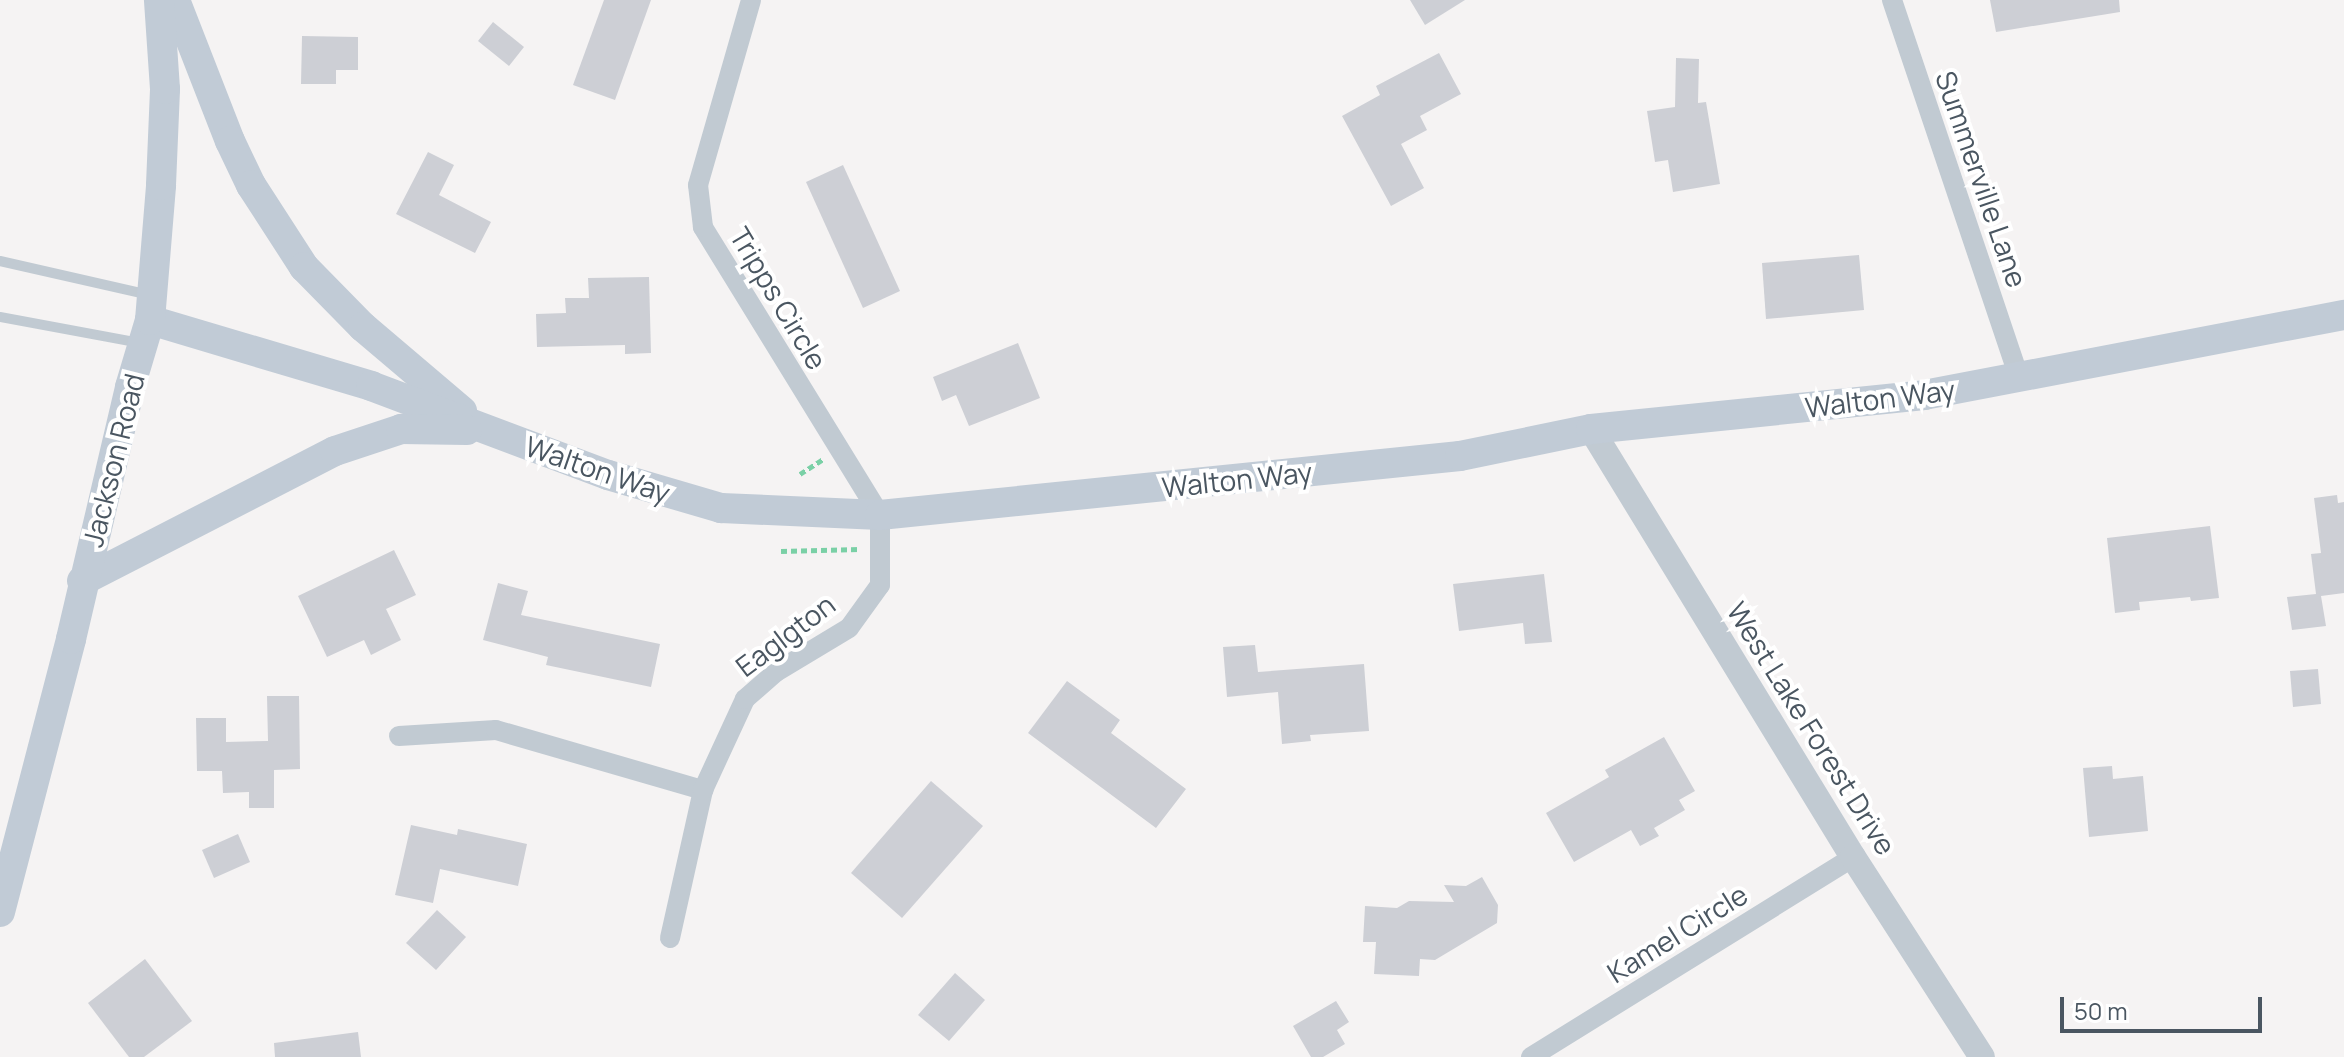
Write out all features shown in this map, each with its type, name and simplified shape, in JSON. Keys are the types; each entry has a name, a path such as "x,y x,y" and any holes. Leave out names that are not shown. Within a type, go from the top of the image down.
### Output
{"main road":[{"name":"Jackson Road","path":"0,912 71,639 82,581 148,320 165,89 159,0"},
{"path":"175,0 230,141 251,185 304,267 363,327 485,430"},
{"name":"Walton Way","path":"148,320 329,372 608,475 721,508 880,515 1460,456 1591,429 1924,395 2344,315"},
{"path":"82,581 335,451 401,429 485,430"}],"street":[{"name":"Tripps Circle","path":"751,0 698,185 703,227 880,515"},
{"name":"Summerville Lane","path":"1892,0 2019,377"},
{"name":"West Lake Forest Drive","path":"1591,429 1853,857 1982,1057"},
{"name":"Eaglgton","path":"670,938 703,790 745,699 776,672 849,628 880,585 880,515"},
{"path":"399,736 496,730 703,790"},
{"name":"Kamel Circle","path":"1531,1057 1853,857"}],"lane":[{"path":"0,261 148,320"},
{"path":"0,317 148,320"}],"path":[{"path":"781,551 880,548"}],"building":[{"path":"604,0 651,0 615,100 573,85"},
{"path":"1410,0 1465,0 1425,25"},
{"path":"1990,0 2119,0 2120,12 1996,32"},
{"path":"493,22 524,47 509,66 478,41"},
{"path":"302,36 358,37 358,70 336,70 336,84 301,84"},
{"path":"1439,53 1461,94 1420,116 1427,130 1401,144 1424,188 1391,206 1342,116 1380,95 1376,86"},
{"path":"1676,58 1699,59 1698,103 1706,102 1720,184 1673,192 1668,160 1655,162 1647,111 1675,107"},
{"path":"428,152 454,165 439,195 491,222 475,253 396,214"},
{"path":"843,165 900,291 863,308 806,182"},
{"path":"1859,255 1864,310 1766,319 1762,263"},
{"path":"649,277 651,353 625,354 625,345 537,347 536,314 566,313 565,298 589,298 588,278"},
{"path":"1018,343 1040,398 969,426 956,395 942,401 933,377"},
{"path":"2337,495 2338,503 2344,502 2344,593 2321,596 2326,626 2292,630 2287,597 2316,594 2311,554 2321,553 2314,498"},
{"path":"2210,526 2219,598 2191,601 2190,597 2139,602 2140,610 2115,613 2107,538"},
{"path":"394,550 416,595 386,609 401,640 371,655 364,640 327,657 298,596"},
{"path":"1544,574 1552,642 1525,644 1523,623 1459,631 1453,584"},
{"path":"498,583 528,591 521,615 660,644 651,687 546,665 548,657 483,640"},
{"path":"1255,645 1258,672 1364,664 1369,731 1310,735 1311,741 1282,744 1278,692 1227,697 1223,647"},
{"path":"2318,669 2321,704 2293,707 2290,671"},
{"path":"1067,681 1120,720 1111,733 1186,789 1156,828 1028,733"},
{"path":"267,696 299,696 300,769 274,770 274,808 249,808 249,792 223,793 222,771 197,771 196,718 226,718 226,742 268,741"},
{"path":"1664,737 1695,791 1679,800 1685,810 1654,828 1659,836 1640,846 1631,830 1574,862 1546,813 1609,777 1605,770"},
{"path":"2112,766 2113,779 2143,776 2148,831 2089,837 2083,768"},
{"path":"931,781 983,826 902,918 851,873"},
{"path":"411,825 457,835 458,829 527,844 518,886 440,869 433,903 395,895"},
{"path":"238,834 250,862 214,878 202,850"},
{"path":"1482,877 1498,905 1497,923 1435,960 1420,959 1419,976 1374,974 1376,942 1363,942 1365,906 1397,908 1409,901 1454,902 1444,885 1466,886"},
{"path":"437,910 466,937 436,970 406,943"},
{"path":"145,959 192,1021 144,1057 129,1057 88,1003"},
{"path":"955,973 985,1000 949,1041 918,1015"},
{"path":"1336,1001 1349,1022 1337,1030 1345,1044 1323,1057 1311,1057 1293,1026"},
{"path":"358,1032 361,1057 275,1057 274,1043"}]}
